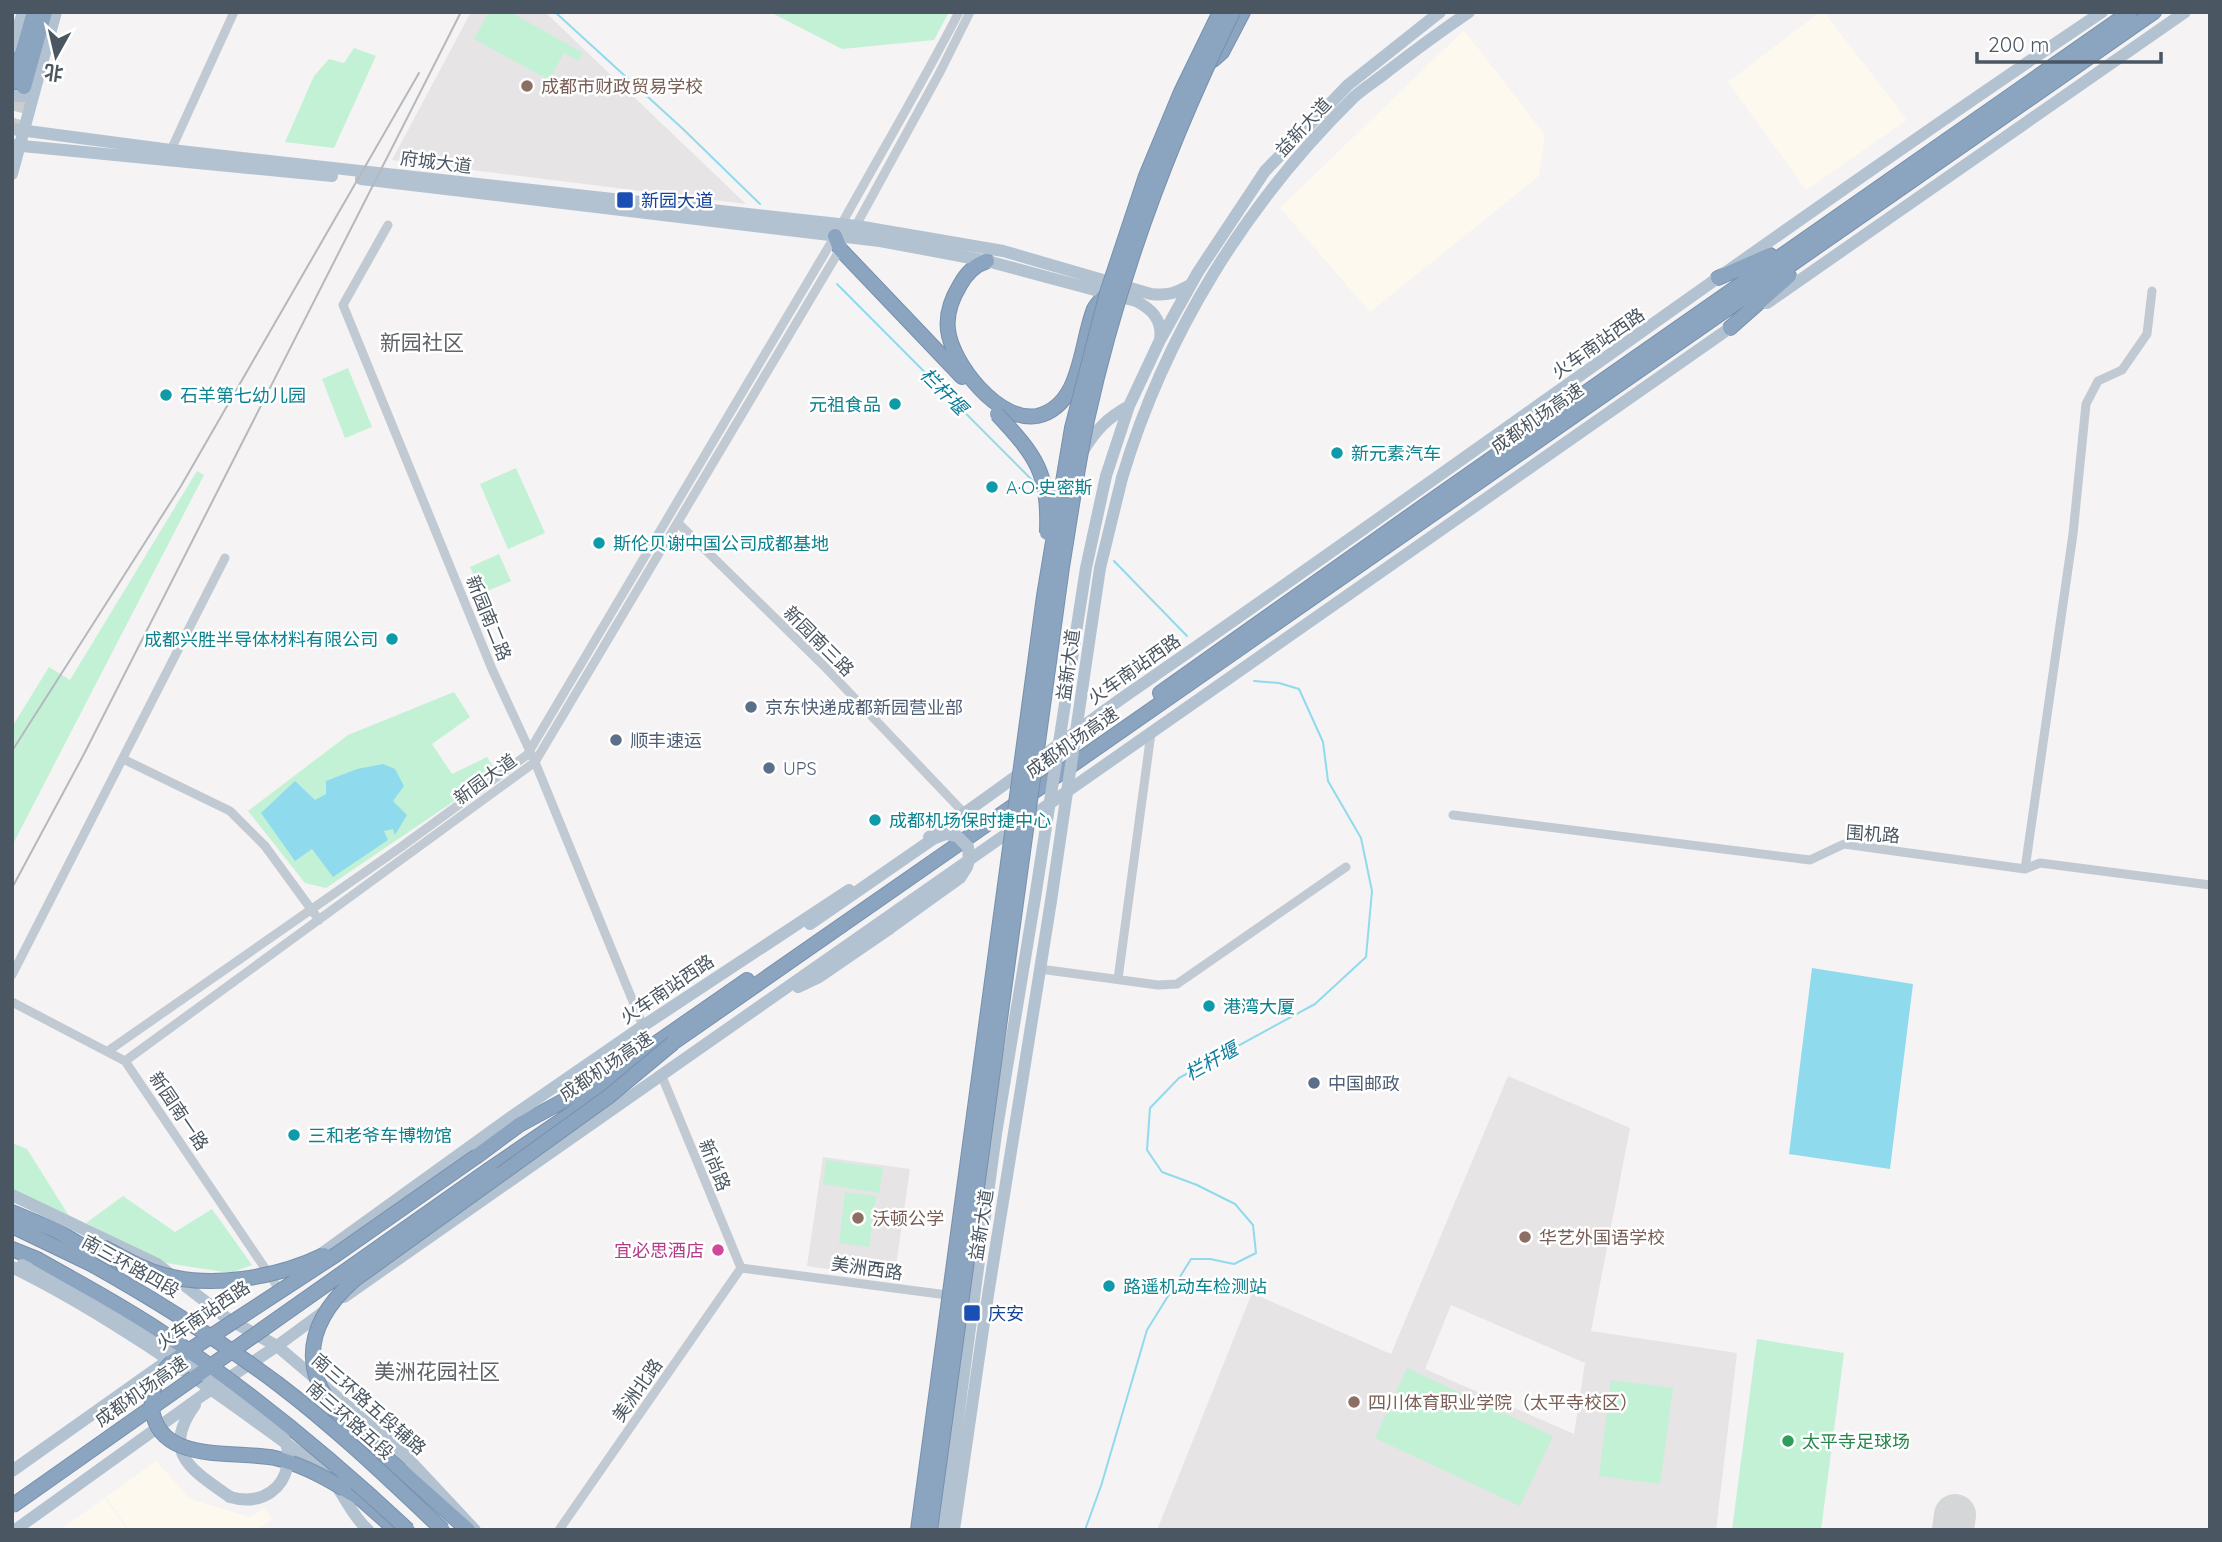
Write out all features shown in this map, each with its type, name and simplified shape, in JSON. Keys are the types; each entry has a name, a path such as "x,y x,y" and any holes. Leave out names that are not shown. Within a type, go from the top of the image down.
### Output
{"highway":[{"path":"17,89 34,12"},
{"path":"17,89 45,12"},
{"path":"918,1530 1044,596 1072,428 1107,293 1160,139 1220,12"},
{"path":"930,1530 1062,566 1087,422 1135,247 1164,166 1233,12"},
{"path":"1207,65 1222,52 1243,12"},
{"name":"成都机场高速","path":"12,1506 490,1168 673,1043 1801,242 2130,12"},
{"name":"成都机场高速","path":"12,1495 268,1313 610,1076 866,904 2154,12"},
{"path":"1730,328 1841,230"},
{"path":"841,237 1000,411 1032,416 1052,410 1062,402 1072,386 1095,307 1107,293"},
{"path":"1718,278 1801,242"},
{"path":"987,261 971,271 960,285 952,300 947,329 962,367 1027,447 1045,485 1047,515 1044,596"},
{"path":"468,1530 348,1424 326,1399 313,1361 316,1334 324,1313 334,1299 355,1280 608,1097 673,1043"},
{"path":"396,1530 361,1499 321,1475 296,1465 277,1459 205,1452 177,1445 161,1431 152,1412 152,1391 163,1370 173,1361 354,1242 519,1125 610,1076"},
{"path":"12,1205 98,1258 180,1278 216,1280 275,1272 318,1258 354,1242"},
{"path":"12,1212 57,1231 98,1258"},
{"name":"南三环路四段","path":"12,1226 98,1258 118,1279 186,1319 227,1348"},
{"path":"12,1249 37,1259 141,1319 207,1363 275,1415 408,1530"},
{"name":"南三环路五段","path":"227,1348 330,1426 443,1530"}],"main road":[{"path":"12,47 23,12"},
{"path":"12,174 18,130 38,78 56,12"},
{"name":"益新大道","path":"943,1530 996,1134 1086,568 1106,476 1129,406 1160,340 1190,285 1265,172 1348,85 1440,12"},
{"name":"益新大道","path":"954,1530 1100,568 1140,419 1182,327 1233,241 1277,181 1356,96 1434,35 1469,12"},
{"path":"15,1530 207,1392 278,1346 352,1290 2185,12"},
{"name":"火车南站西路","path":"12,1471 167,1360 278,1286 518,1112 643,1026 965,814 1116,702 1276,593 1718,278 2096,14"},
{"path":"17,89 25,96 38,78"},
{"name":"府城大道","path":"18,130 841,237"},
{"name":"府城大道","path":"15,146 340,177 841,237 857,226 1003,251 1151,294 1164,296 1190,285"},
{"path":"841,237 987,261 1136,301 1151,309 1155,315 1160,340"},
{"path":"986,798 1011,768 1020,751 1032,639 1051,522 1069,472 1098,427 1129,406"},
{"path":"729,969 758,958 933,839 946,834 957,836 968,847 969,860 964,873 820,977 766,1002"},
{"name":"南三环路五段辅路","path":"12,1195 157,1264 228,1319 278,1346 402,1452 475,1530"},
{"path":"16,1265 104,1309 239,1398 276,1427 288,1447 287,1469 283,1480 270,1493 260,1498 230,1497 194,1471 185,1461 179,1445 184,1422 207,1392"},
{"path":"16,1265 76,1300 167,1360 207,1392 334,1478 357,1519 368,1530"},
{"path":"12,1275 76,1300"}],"street":[{"path":"171,150 233,12"},
{"name":"新园大道","path":"125,1061 535,762 678,523 841,237 959,12"},
{"path":"857,226 970,12"},
{"name":"新园南二路","path":"388,225 343,305 492,669 535,762 643,1026"},
{"name":"新园大道","path":"108,1051 401,847 527,755 841,237"},
{"path":"2025,869 2073,534 2087,404 2098,381 2122,370 2147,334 2152,291"},
{"name":"新园南三路","path":"678,523 823,666 965,814"},
{"path":"12,975 225,558"},
{"path":"1118,979 1151,733"},
{"path":"122,759 230,811 265,846 319,920"},
{"name":"围机路","path":"1452,815 1810,860 1844,844 2025,869 2040,863 2210,885"},
{"path":"1040,969 1158,985 1177,984 1346,867"},
{"name":"新园南一路","path":"12,1002 125,1061 278,1286"},
{"name":"新尚路","path":"661,1074 741,1268"},
{"name":"美洲西路","path":"741,1268 973,1298 988,1295"},
{"name":"美洲北路","path":"559,1530 741,1268"}],"shaded area":[{"name":"成都市财政贸易学校","path":"471,12 545,12 746,204 392,160"},
{"path":"1820,12 1824,12 1907,120 1806,190 1728,82"},
{"path":"1464,30 1545,135 1539,176 1370,312 1280,208"},
{"name":"四川体育职业学院（太平寺校区）","path":"1508,1076 1630,1128 1591,1331 1737,1353 1716,1530 1157,1530 1252,1293 1391,1354","holes":["1451,1305 1585,1363 1574,1434 1425,1369"]},
{"name":"沃顿公学","path":"823,1157 910,1169 894,1279 807,1266"},
{"path":"156,1461 190,1499 250,1517 264,1508 272,1519 257,1530 129,1530 106,1497"},
{"path":"105,1498 127,1530 59,1530"}],"green space":[{"path":"489,12 510,12 583,53 579,61 564,53 549,80 474,39"},
{"path":"770,12 949,12 934,40 842,49"},
{"path":"354,48 376,56 334,148 285,142 314,76 329,59 344,63"},
{"path":"348,368 372,427 345,438 322,379"},
{"path":"516,468 545,533 508,549 480,484"},
{"path":"197,471 204,475 12,846 12,727 49,667 70,680"},
{"path":"499,554 511,581 482,593 470,567"},
{"path":"454,692 470,717 432,744 452,774 487,757 497,772 326,888 305,883 248,811 348,735"},
{"path":"12,1143 27,1149 69,1216 12,1191"},
{"path":"826,1160 883,1168 879,1193 823,1184"},
{"path":"845,1192 876,1196 869,1247 839,1243"},
{"path":"123,1196 175,1232 212,1209 252,1265 230,1273 160,1262 86,1223"},
{"name":"太平寺足球场","path":"1757,1339 1844,1353 1821,1530 1732,1530"},
{"path":"1407,1368 1553,1436 1520,1506 1375,1438"},
{"path":"1611,1380 1673,1388 1660,1484 1599,1476"}],"water":[{"path":"383,764 395,769 404,786 393,801 407,815 395,835 393,829 384,831 388,840 333,877 312,849 295,861 261,813 295,781 315,800 326,794 326,781 357,769"},
{"path":"1812,968 1913,984 1890,1169 1789,1154"}],"waterway":[{"name":"栏杆堰","path":"555,12 683,129 760,204"},
{"name":"栏杆堰","path":"837,284 1037,485"},
{"name":"栏杆堰","path":"1114,561 1187,636"},
{"name":"栏杆堰","path":"1085,1530 1101,1486 1147,1330 1191,1259 1210,1259 1234,1264 1256,1253 1253,1225 1235,1204 1197,1185 1162,1172 1147,1150 1150,1108 1179,1078 1315,1004 1366,957 1372,891 1361,838 1328,781 1323,742 1299,689 1279,683 1254,681"}],"taxiway":[{"path":"1941,1530 1952,1520 1964,1530"}],"runway":[{"path":"1953,1530 1955,1515"}],"tunnel":[{"path":"12,132 24,87"}],"railway":[{"path":"12,888 84,754 461,12"},
{"path":"12,751 181,486 419,73"}],"place":[{"name":"成都市财政贸易学校","path":"527,86"},
{"name":"新园大道","path":"625,200"},
{"name":"石羊第七幼儿园","path":"166,395"},
{"name":"元祖食品","path":"895,404"},
{"name":"新元素汽车","path":"1337,453"},
{"name":"A·O·史密斯","path":"992,487"},
{"name":"斯伦贝谢中国公司成都基地","path":"599,543"},
{"name":"成都兴胜半导体材料有限公司","path":"392,639"},
{"name":"京东快递成都新园营业部","path":"751,707"},
{"name":"顺丰速运","path":"616,740"},
{"name":"UPS","path":"769,768"},
{"name":"成都机场保时捷中心","path":"875,820"},
{"name":"港湾大厦","path":"1209,1006"},
{"name":"中国邮政","path":"1314,1083"},
{"name":"三和老爷车博物馆","path":"294,1135"},
{"name":"沃顿公学","path":"858,1218"},
{"name":"华艺外国语学校","path":"1525,1237"},
{"name":"宜必思酒店","path":"718,1250"},
{"name":"路遥机动车检测站","path":"1109,1286"},
{"name":"庆安","path":"972,1313"},
{"name":"四川体育职业学院（太平寺校区）","path":"1354,1402"},
{"name":"太平寺足球场","path":"1788,1441"}],"district":[{"name":"新园社区","path":"422,342"},
{"name":"美洲花园社区","path":"437,1371"}]}
